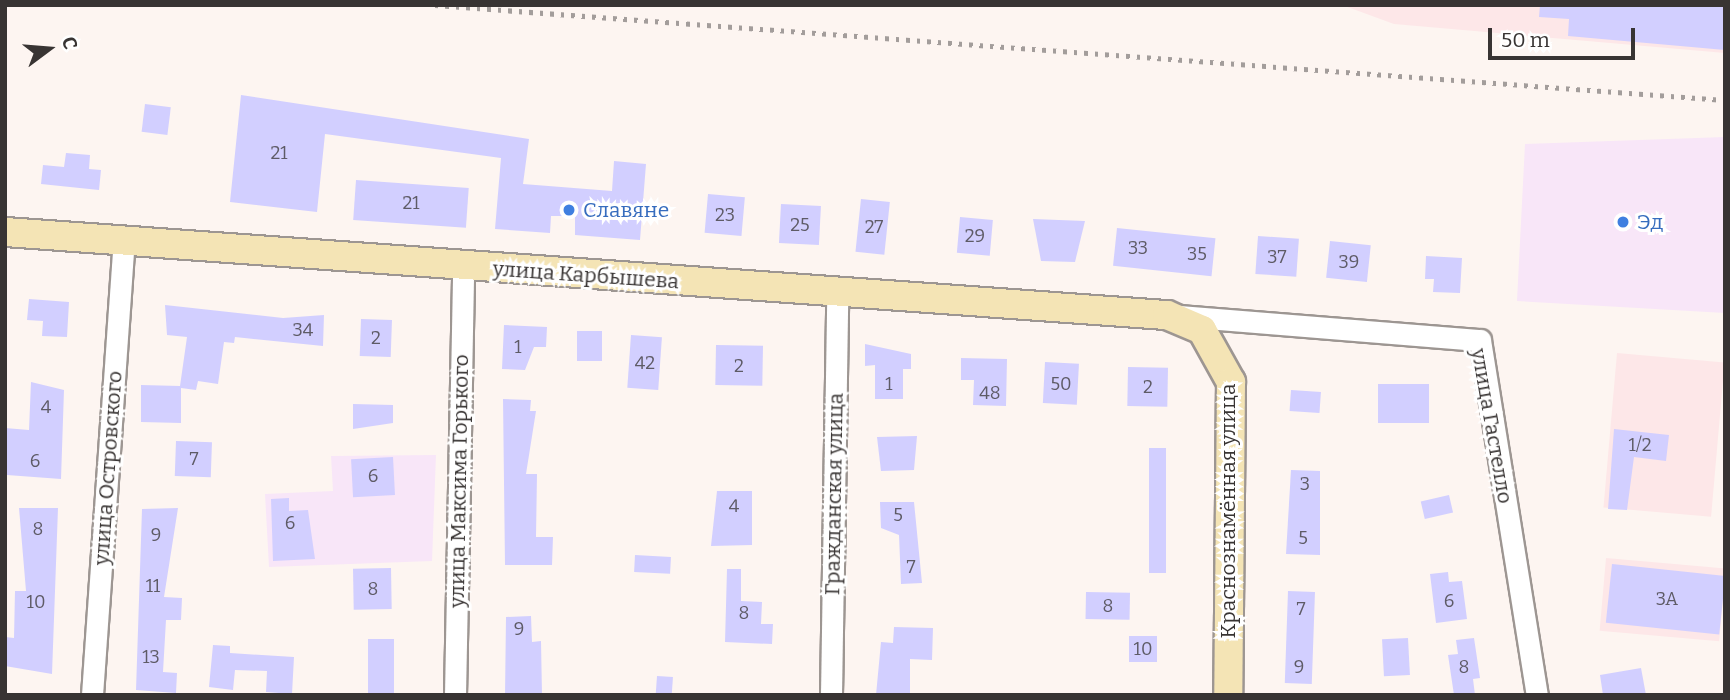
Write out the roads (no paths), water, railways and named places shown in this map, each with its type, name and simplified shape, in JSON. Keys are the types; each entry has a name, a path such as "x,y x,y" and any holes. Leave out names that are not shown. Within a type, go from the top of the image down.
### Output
{"main road":[{"name":"улица Карбышева","path":"5,232 1167,315"},
{"name":"Краснознамённая улица","path":"1167,315 1202,330 1231,382 1228,695"}],"street":[{"name":"улица Островского","path":"93,695 124,242"},
{"name":"улица Максима Горького","path":"455,695 463,266"},
{"name":"Гражданская улица","path":"831,695 837,293"},
{"name":"улица Гастелло","path":"1167,315 1480,340 1537,695"}],"railway":[{"path":"435,5 1725,100"}],"place":[{"name":"Славяне","path":"569,210"},
{"name":"Эд","path":"1623,222"}]}
